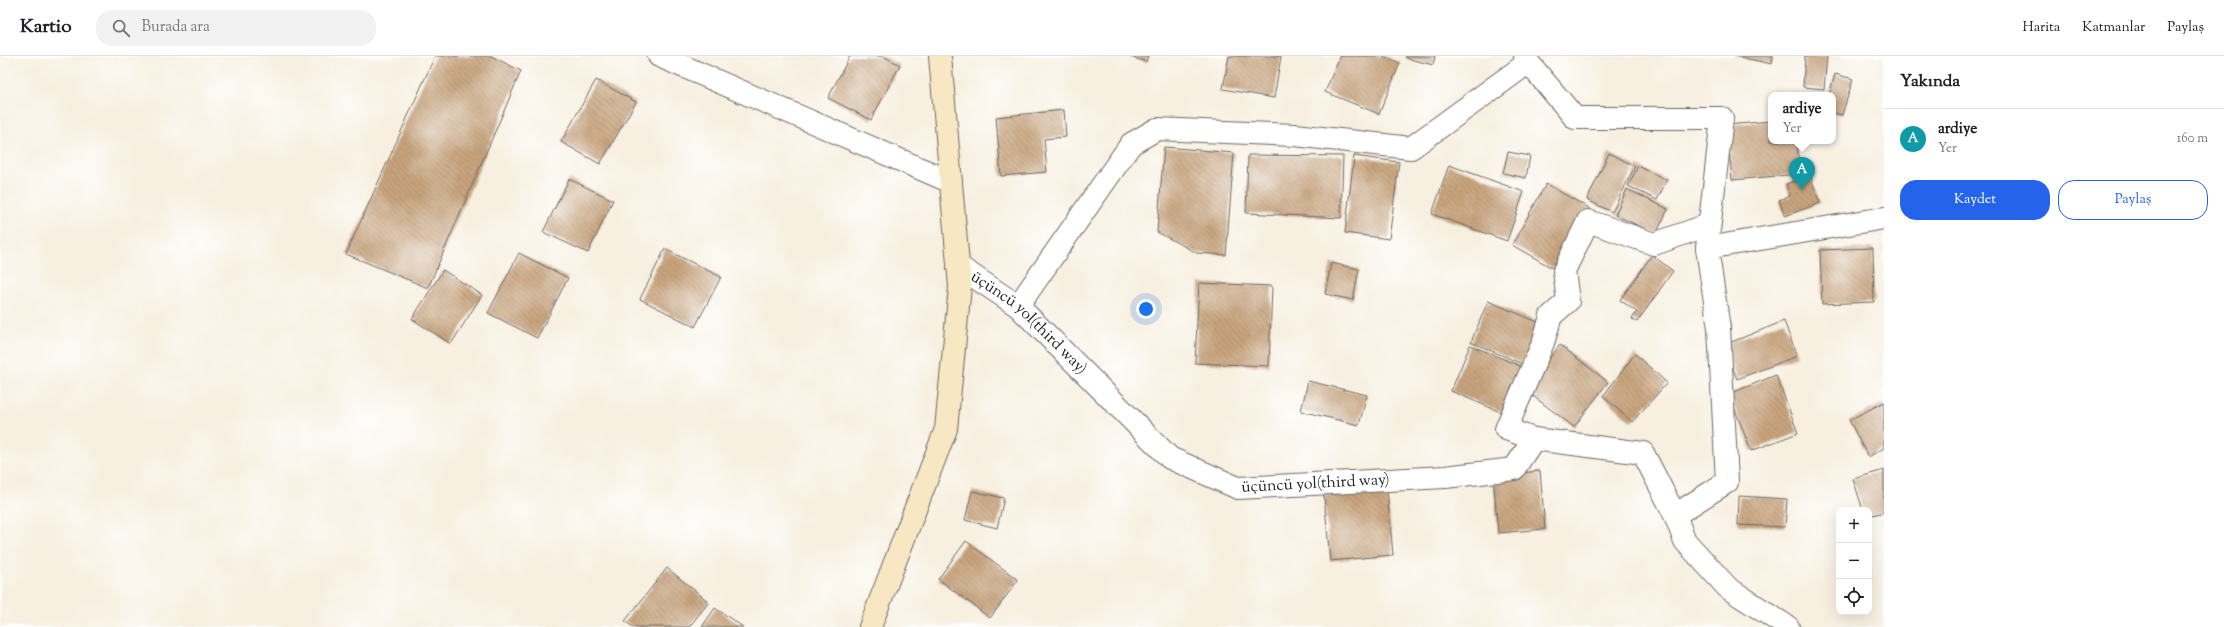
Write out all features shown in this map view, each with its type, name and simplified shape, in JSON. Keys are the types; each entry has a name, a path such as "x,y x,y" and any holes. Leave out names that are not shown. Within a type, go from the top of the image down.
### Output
{"street":[{"path":"660,56 951,182"},
{"path":"870,627 946,429 960,286 940,56"},
{"path":"1018,306 1131,144 1157,129 1294,135 1411,148 1527,59 1575,118 1722,118 1708,225 1707,248 1719,328 1727,482 1675,515"},
{"path":"1707,248 1884,218"},
{"path":"1708,225 1654,244 1588,222 1564,271 1568,301 1551,316 1543,343 1506,429 1534,439 1642,453 1675,515 1686,541 1728,588 1788,627"},
{"name":"üçüncü yol(third way)","path":"958,266 1018,306 1170,458 1238,488 1445,477 1514,469 1534,439"}],"building":[{"path":"435,56 491,56 521,71 428,288 346,254"},
{"path":"850,56 883,56 900,65 871,120 828,98"},
{"path":"1128,56 1148,56 1146,62"},
{"path":"1229,56 1281,56 1274,98 1223,89"},
{"path":"1340,56 1383,56 1400,63 1379,114 1325,92"},
{"path":"1406,56 1435,56 1433,65 1406,58"},
{"path":"1734,56 1773,56 1772,64"},
{"path":"1805,56 1827,56 1824,89 1803,87"},
{"path":"1835,74 1853,79 1842,115 1836,114 1836,92 1830,92"},
{"path":"596,80 636,102 600,164 561,142"},
{"path":"1064,110 1066,137 1044,139 1047,172 1001,176 996,117"},
{"path":"1768,121 1768,144 1797,144 1800,174 1732,180 1727,125"},
{"path":"1164,147 1234,153 1226,255 1197,253 1157,232"},
{"path":"1508,152 1530,156 1526,178 1503,173"},
{"path":"1609,153 1635,166 1612,212 1587,200"},
{"path":"1248,155 1343,156 1341,218 1246,213"},
{"path":"1354,156 1399,162 1389,239 1345,233"},
{"path":"1449,165 1524,192 1507,241 1432,214"},
{"path":"1638,166 1667,180 1657,200 1628,186"},
{"path":"1810,175 1820,203 1785,216 1779,200 1790,196 1786,184"},
{"path":"569,179 613,200 588,253 543,232"},
{"path":"1546,184 1589,208 1554,269 1512,245"},
{"path":"1627,189 1668,209 1656,234 1615,215"},
{"path":"1873,248 1874,302 1822,304 1820,250"},
{"path":"665,249 721,277 695,327 640,299"},
{"path":"519,253 568,278 537,338 488,313"},
{"path":"1652,255 1673,271 1637,322 1632,319 1637,312 1620,300"},
{"path":"1331,263 1359,269 1353,300 1325,294"},
{"path":"443,270 482,295 451,344 412,319"},
{"path":"1199,283 1272,286 1269,366 1195,363"},
{"path":"1488,301 1545,325 1527,366 1471,342"},
{"path":"1784,321 1797,356 1737,379 1724,345"},
{"path":"1470,345 1525,368 1505,414 1451,391"},
{"path":"1560,345 1608,382 1574,427 1525,390"},
{"path":"1635,354 1667,383 1632,422 1603,396"},
{"path":"1776,375 1798,433 1751,451 1729,394"},
{"path":"1308,381 1367,395 1359,425 1301,411"},
{"path":"1884,402 1884,448 1868,457 1849,420"},
{"path":"1884,470 1884,512 1872,515 1872,507 1862,507 1853,479"},
{"path":"1540,471 1545,529 1498,533 1493,476"},
{"path":"1387,489 1393,555 1330,561 1324,495"},
{"path":"972,491 1004,498 997,528 965,520"},
{"path":"1739,496 1787,499 1785,527 1738,525"},
{"path":"966,541 1018,580 990,618 938,579"},
{"path":"667,568 709,602 689,627 633,627 625,621"},
{"path":"715,608 743,627 702,627"}],"place":[{"name":"ardiye","path":"1802,190"}]}
